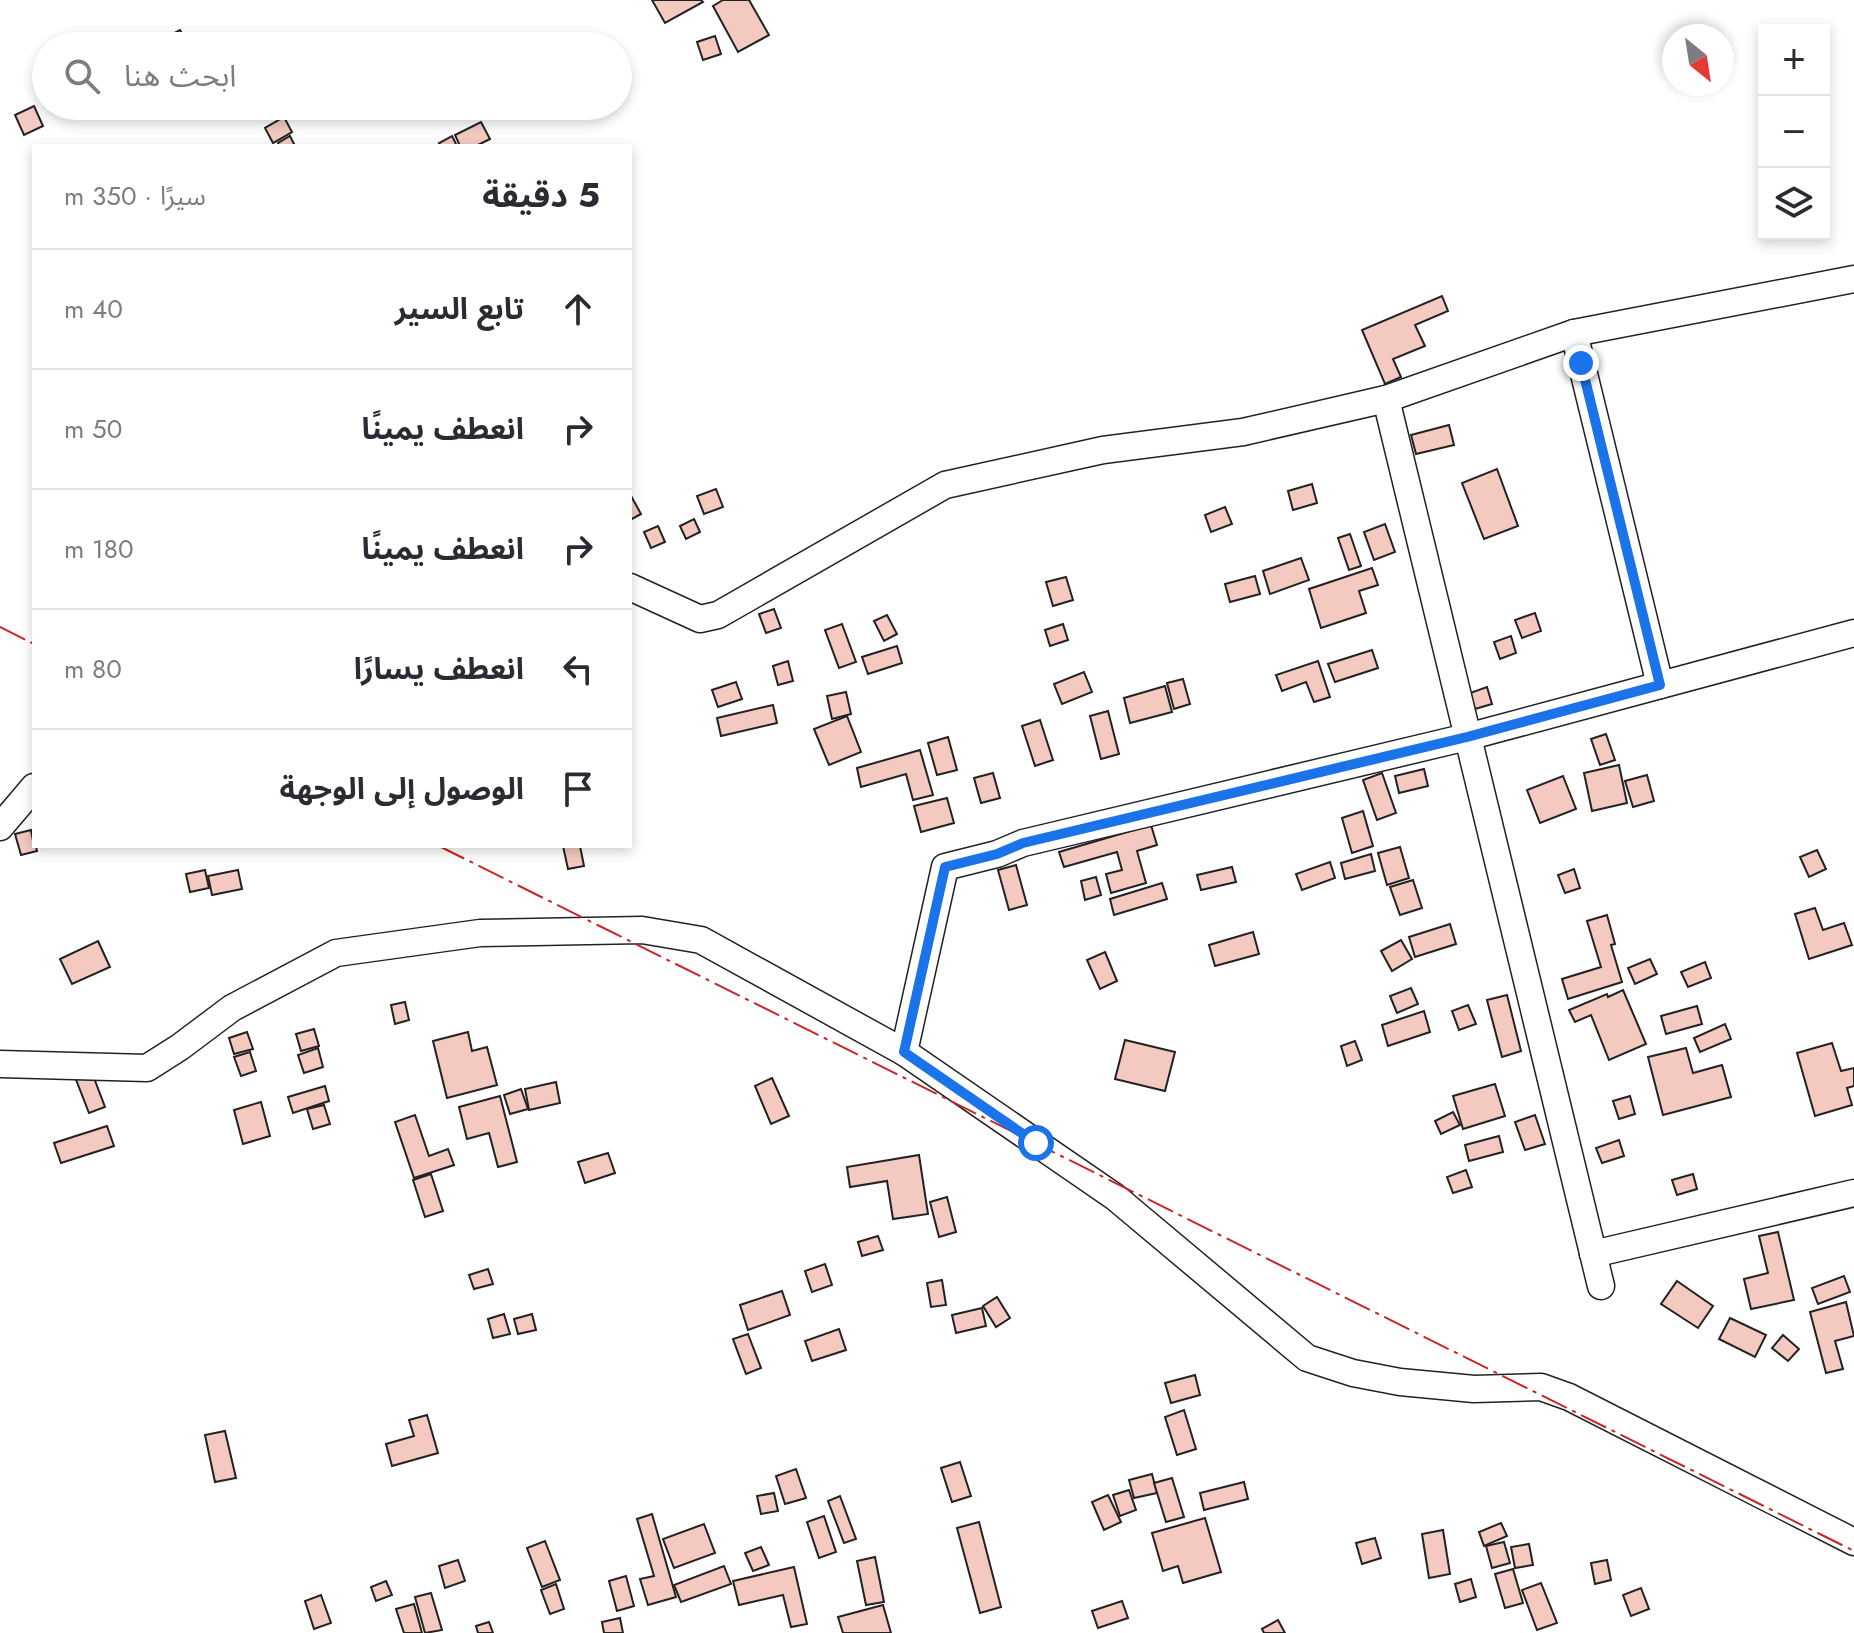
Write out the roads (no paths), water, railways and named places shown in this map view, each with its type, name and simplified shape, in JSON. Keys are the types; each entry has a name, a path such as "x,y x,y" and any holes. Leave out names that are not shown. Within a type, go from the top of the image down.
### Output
{"street":[{"path":"632,588 700,619 718,615 945,485 1103,450 1243,432 1386,399 1574,333 1854,279"},
{"path":"1574,333 1660,685"},
{"path":"1386,399 1601,1286"},
{"path":"904,1052 945,867 997,854 1023,843 1467,737 1854,633"},
{"path":"0,827 32,789"},
{"path":"0,1064 147,1068 232,1008 336,953 480,933 642,930 701,940 904,1052 1115,1197 1307,1358 1353,1373 1400,1382 1474,1389 1541,1387 1569,1397 1854,1542"},
{"path":"1593,1254 1854,1193"}]}
